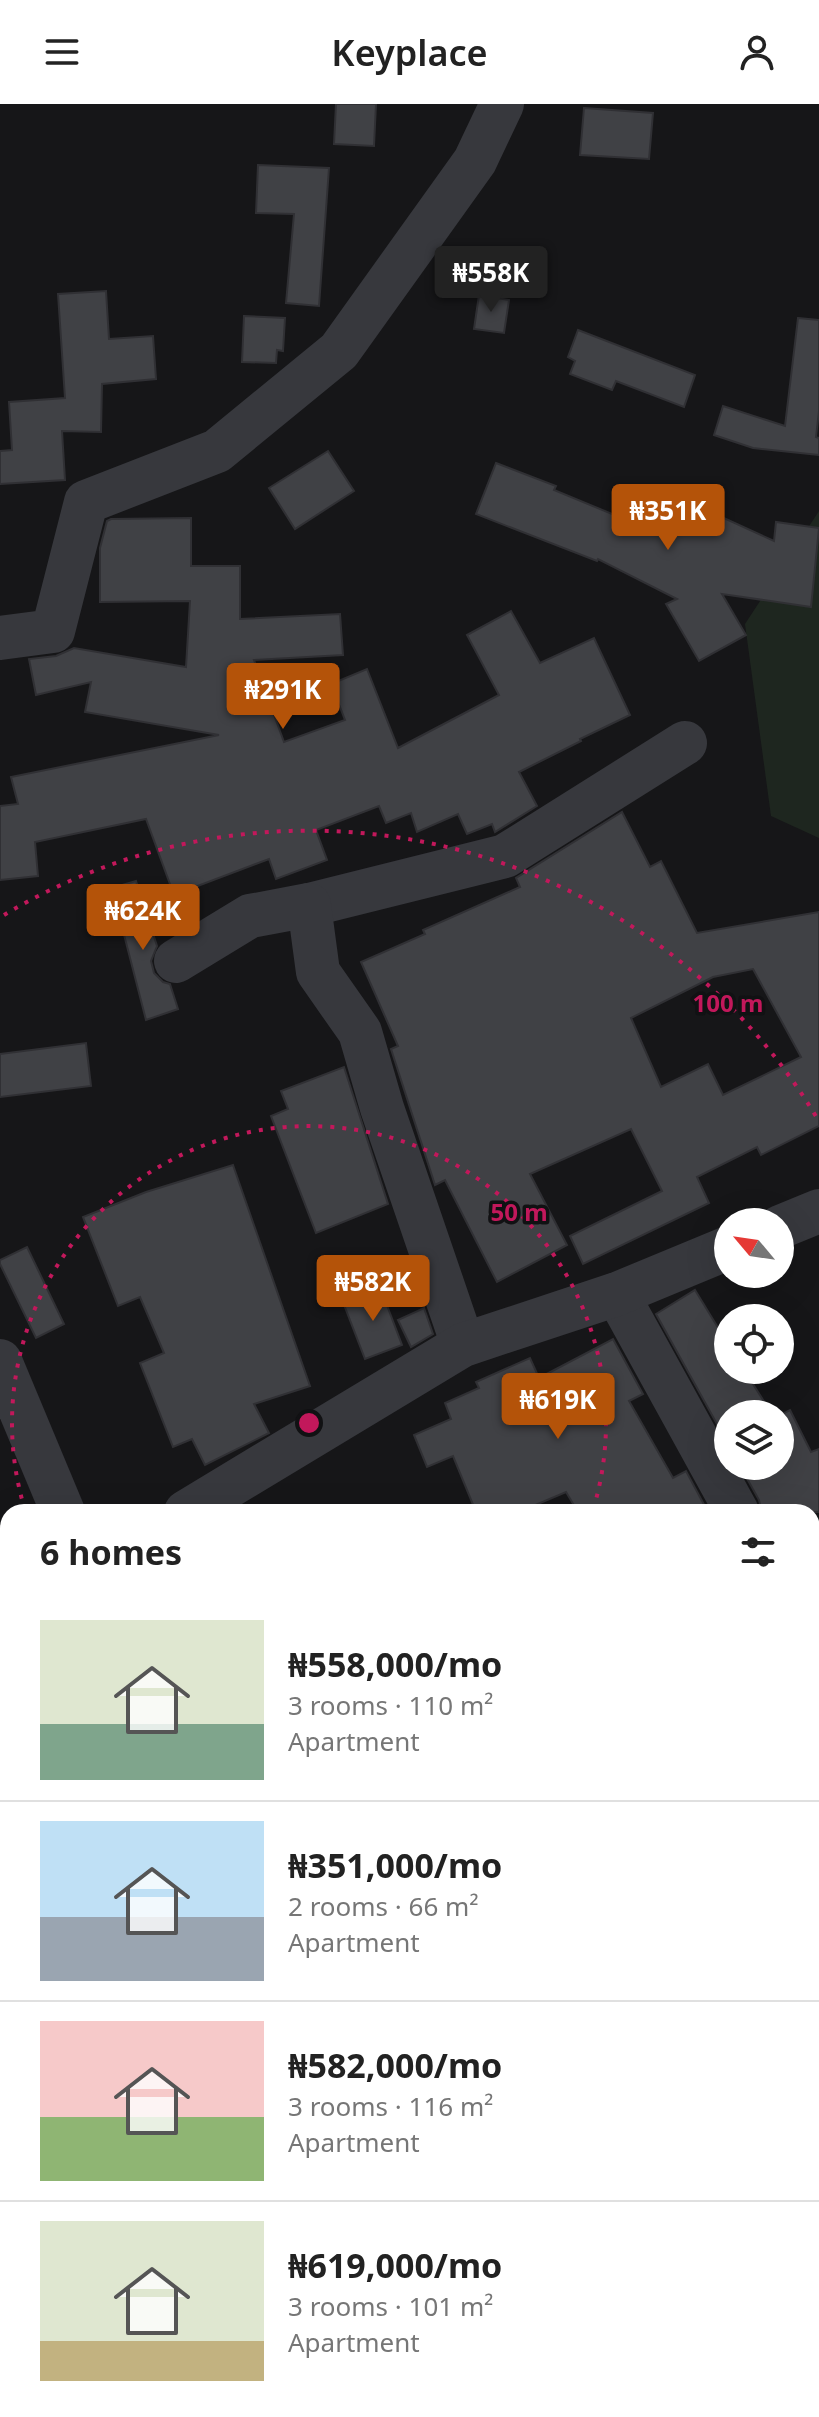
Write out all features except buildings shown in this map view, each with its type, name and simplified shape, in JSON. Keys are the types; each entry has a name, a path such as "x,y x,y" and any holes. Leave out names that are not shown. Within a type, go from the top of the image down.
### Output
{"street":[{"path":"0,638 53,631 86,502 217,451 339,351 475,161 502,104"},
{"path":"176,961 250,916 309,905 505,856 685,743"},
{"path":"309,905 318,972 360,1032 382,1108 463,1345"},
{"path":"794,1221 819,1211"},
{"path":"199,1504 463,1345 617,1294 714,1254"},
{"path":"617,1294 733,1504"},
{"path":"0,1361 60,1504"}],"shaded area":[{"path":"819,511 819,838 771,816 745,624"}]}
